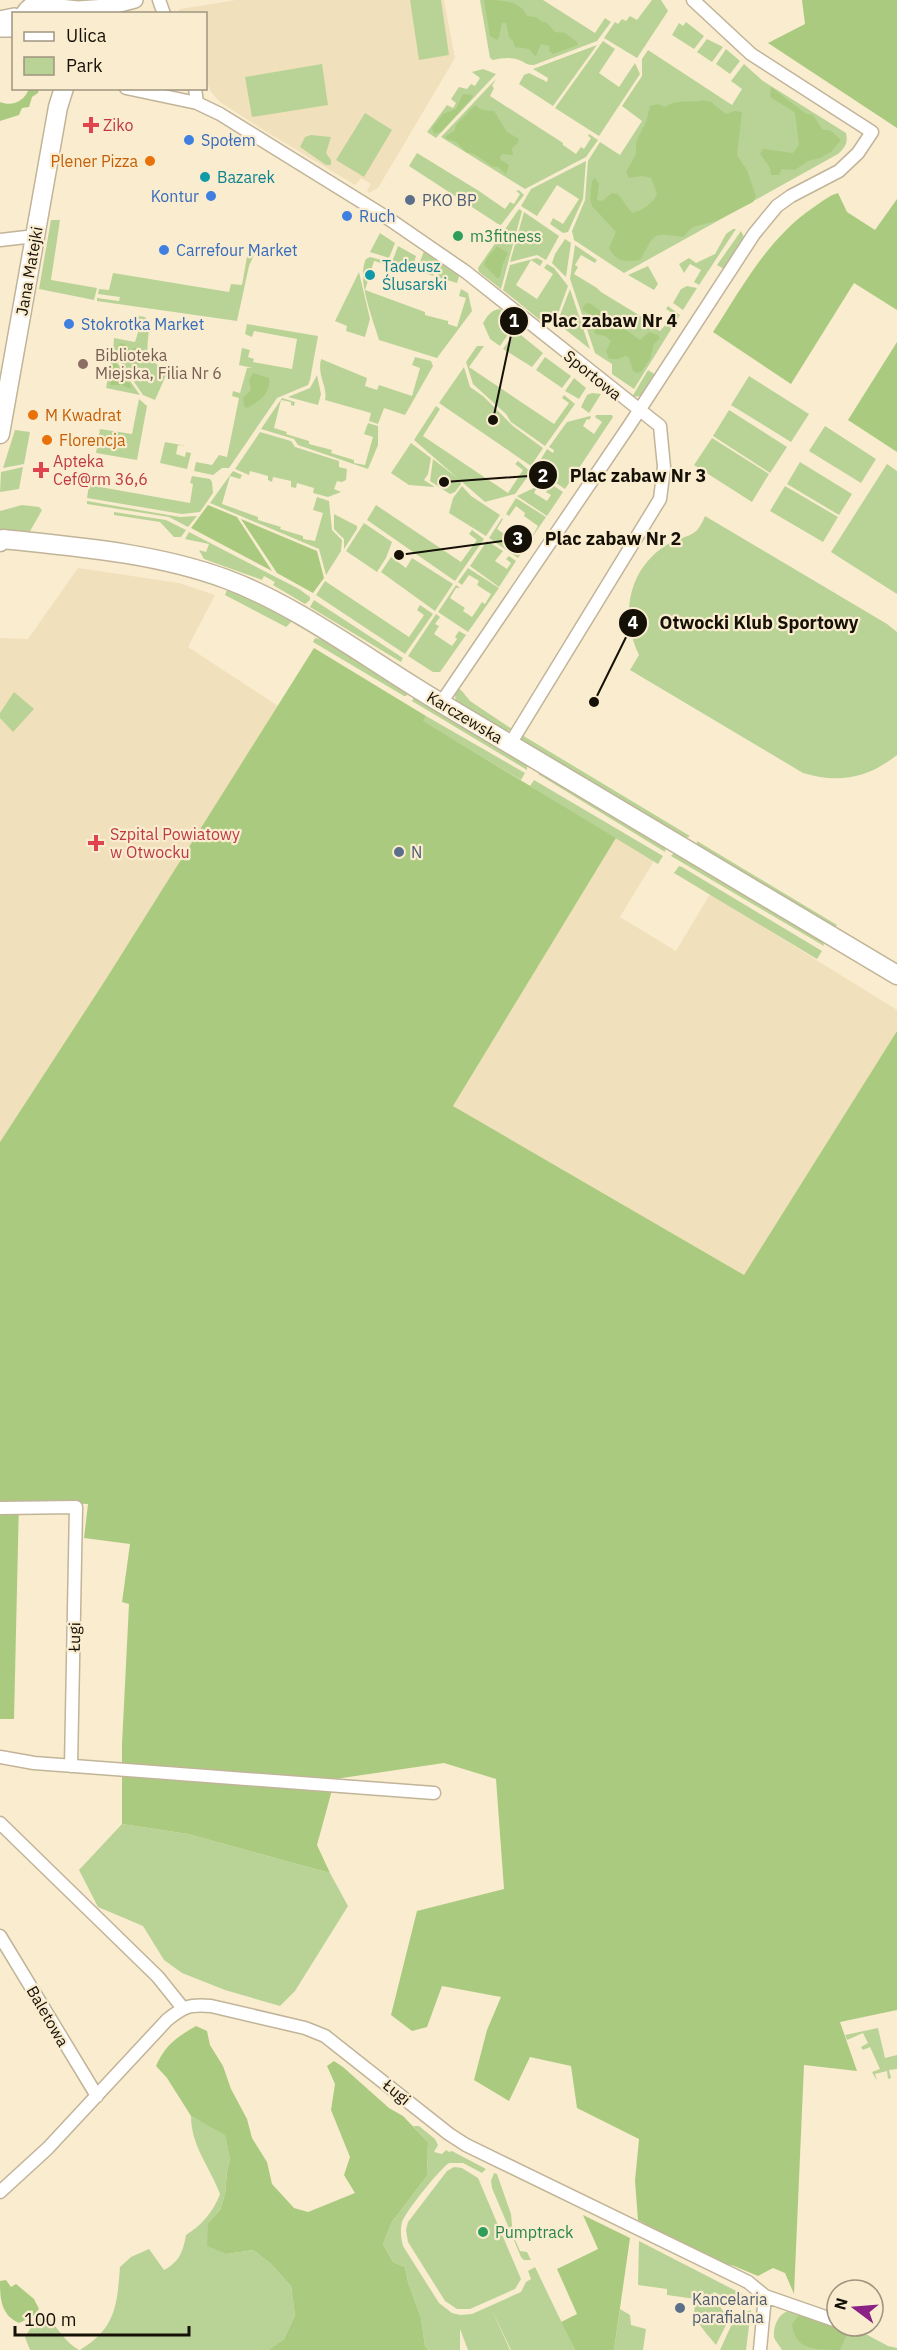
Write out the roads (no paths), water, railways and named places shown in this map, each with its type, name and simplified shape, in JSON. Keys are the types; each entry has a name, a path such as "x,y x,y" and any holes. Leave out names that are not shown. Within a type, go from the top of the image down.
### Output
{"main road":[{"path":"23,9 42,0 55,6"},
{"name":"Jana Matejki","path":"57,90 58,107"},
{"name":"Jana Matejki","path":"0,435 58,107 63,90"},
{"name":"Karczewska","path":"1,539 144,557 225,578 253,591 300,616 441,703 897,975"}],"street":[{"path":"94,12 107,6 135,0"},
{"path":"441,703 639,411 754,234 777,206 838,171 858,153 872,132 751,54 693,0"},
{"path":"55,6 107,6"},
{"name":"Sportowa","path":"135,90 197,103 254,134 386,217 448,260 660,426 664,467 660,499 510,744"},
{"path":"195,90 197,103"},
{"path":"0,240 35,236"},
{"name":"Ługi","path":"0,1508 76,1507 71,1766"},
{"path":"0,1757 34,1764 434,1792"},
{"path":"0,1823 158,1977 182,2007 167,2020 48,2148 0,2192"},
{"name":"Baletowa","path":"0,1936 97,2096"},
{"name":"Ługi","path":"182,2007 197,2004 211,2006 305,2028 325,2036 442,2129 466,2145 748,2282 765,2296 825,2317"},
{"path":"759,2350 765,2296"}],"place":[{"name":"Ziko","path":"91,125"},
{"name":"Społem","path":"189,140"},
{"name":"Plener Pizza","path":"150,161"},
{"name":"Bazarek","path":"205,177"},
{"name":"Kontur","path":"211,196"},
{"name":"PKO BP","path":"410,200"},
{"name":"Ruch","path":"347,216"},
{"name":"m3fitness","path":"458,236"},
{"name":"Carrefour Market","path":"164,250"},
{"name":"Tadeusz Ślusarski","path":"370,275"},
{"name":"Stokrotka Market","path":"69,324"},
{"name":"Biblioteka Miejska, Filia Nr 6","path":"83,364"},
{"name":"M Kwadrat","path":"33,415"},
{"name":"Plac zabaw Nr 4","path":"493,420"},
{"name":"Florencja","path":"47,440"},
{"name":"Apteka Cef@rm 36,6","path":"41,470"},
{"name":"Plac zabaw Nr 3","path":"444,482"},
{"name":"Plac zabaw Nr 2","path":"399,555"},
{"name":"Otwocki Klub Sportowy","path":"594,702"},
{"name":"Szpital Powiatowy w Otwocku","path":"96,843"},
{"name":"N","path":"399,852"},
{"name":"Pumptrack","path":"483,2232"},
{"name":"Kancelaria parafialna","path":"680,2308"}]}
